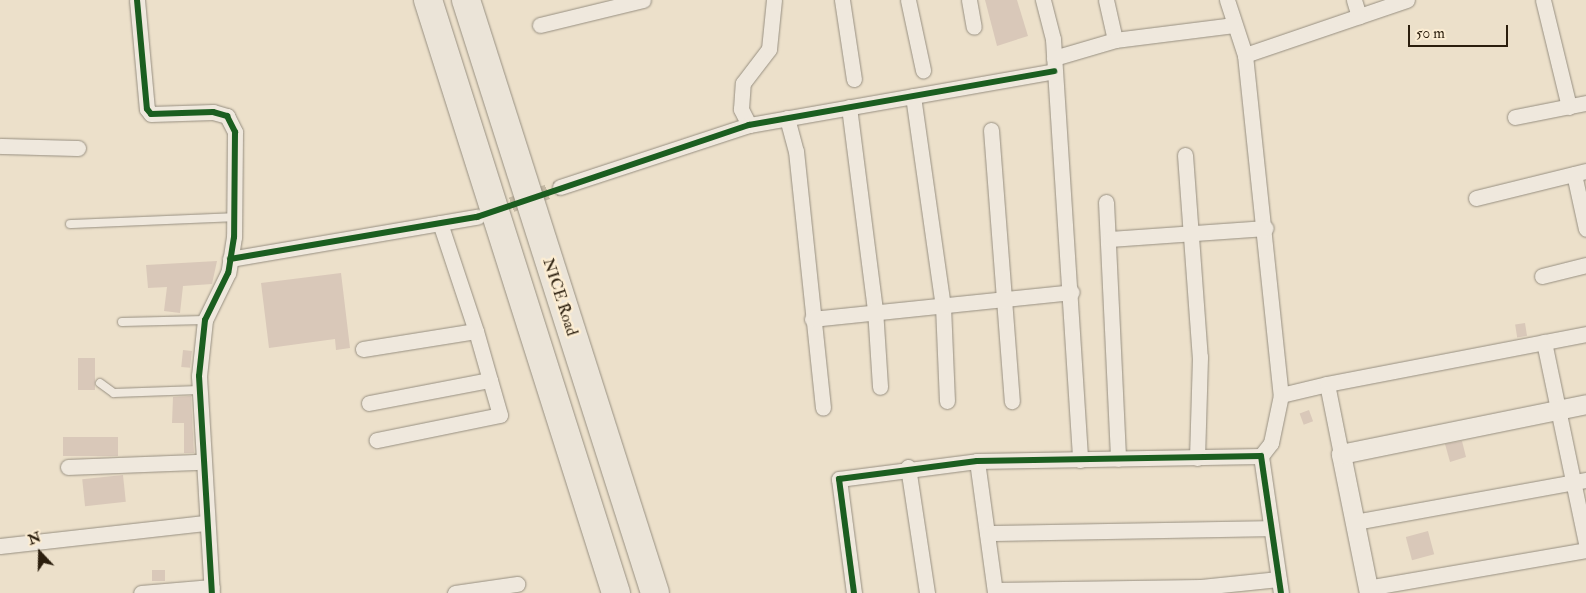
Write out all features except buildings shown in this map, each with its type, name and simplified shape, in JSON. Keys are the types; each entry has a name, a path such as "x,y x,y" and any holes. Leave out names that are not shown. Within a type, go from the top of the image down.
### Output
{"highway":[{"path":"428,0 616,593"},
{"name":"NICE Road","path":"466,0 655,593"}],"street":[{"path":"137,0 147,109 151,114 213,112 231,122 235,132 234,217 230,259 228,273 205,320 199,390 201,462 212,590 141,593"},
{"path":"540,25 643,0"},
{"path":"749,125 741,109 743,83 769,49 774,0"},
{"path":"842,0 854,79"},
{"path":"908,0 923,70"},
{"path":"969,0 974,27"},
{"path":"1043,0 1054,64 1072,292 1080,460"},
{"path":"1106,0 1115,40"},
{"path":"977,461 995,592 1280,586 1270,528 1261,456 1272,443 1282,395 1266,228 1245,55 1226,0"},
{"path":"1354,0 1359,16"},
{"path":"1245,55 1406,0"},
{"path":"1543,0 1569,107"},
{"path":"560,187 749,125 913,96 1054,64 1115,40 1234,25"},
{"path":"913,96 943,306 947,401"},
{"path":"1514,117 1586,103"},
{"path":"850,107 875,310 880,387"},
{"path":"787,118 796,151 822,408"},
{"path":"991,130 1012,401"},
{"path":"0,146 78,148"},
{"path":"1185,155 1200,357 1197,458"},
{"path":"1476,198 1580,173 1586,228"},
{"path":"1106,202 1110,239 1118,459"},
{"path":"230,259 476,217"},
{"path":"377,440 500,415 476,331 440,223"},
{"path":"1110,239 1266,228"},
{"path":"1542,276 1586,265"},
{"path":"812,319 875,310 943,306 1072,292"},
{"path":"363,349 476,331"},
{"path":"1282,395 1327,384 1586,334"},
{"path":"1544,342 1558,410 1580,481 1586,543"},
{"path":"369,403 490,380"},
{"path":"1327,384 1368,590 1586,550"},
{"path":"1341,454 1586,404"},
{"path":"854,593 839,480 908,468 977,461 1261,456"},
{"path":"68,467 201,462"},
{"path":"908,468 927,593"},
{"path":"1355,522 1580,481"},
{"path":"0,546 205,523"},
{"path":"987,533 1270,528"},
{"path":"455,593 518,584"}],"lane":[{"path":"70,224 234,217"},
{"path":"122,322 205,320"},
{"path":"100,383 114,393 199,390"}],"tunnel":[{"path":"490,212 560,187"}],"cycle path":[{"path":"137,0 147,109 151,114 213,112 227,116 235,132 234,237 228,273 205,320 199,376 212,593"},
{"path":"230,259 477,217 749,125 1054,71"},
{"path":"854,593 839,479 977,461 1261,456 1281,593"}]}
